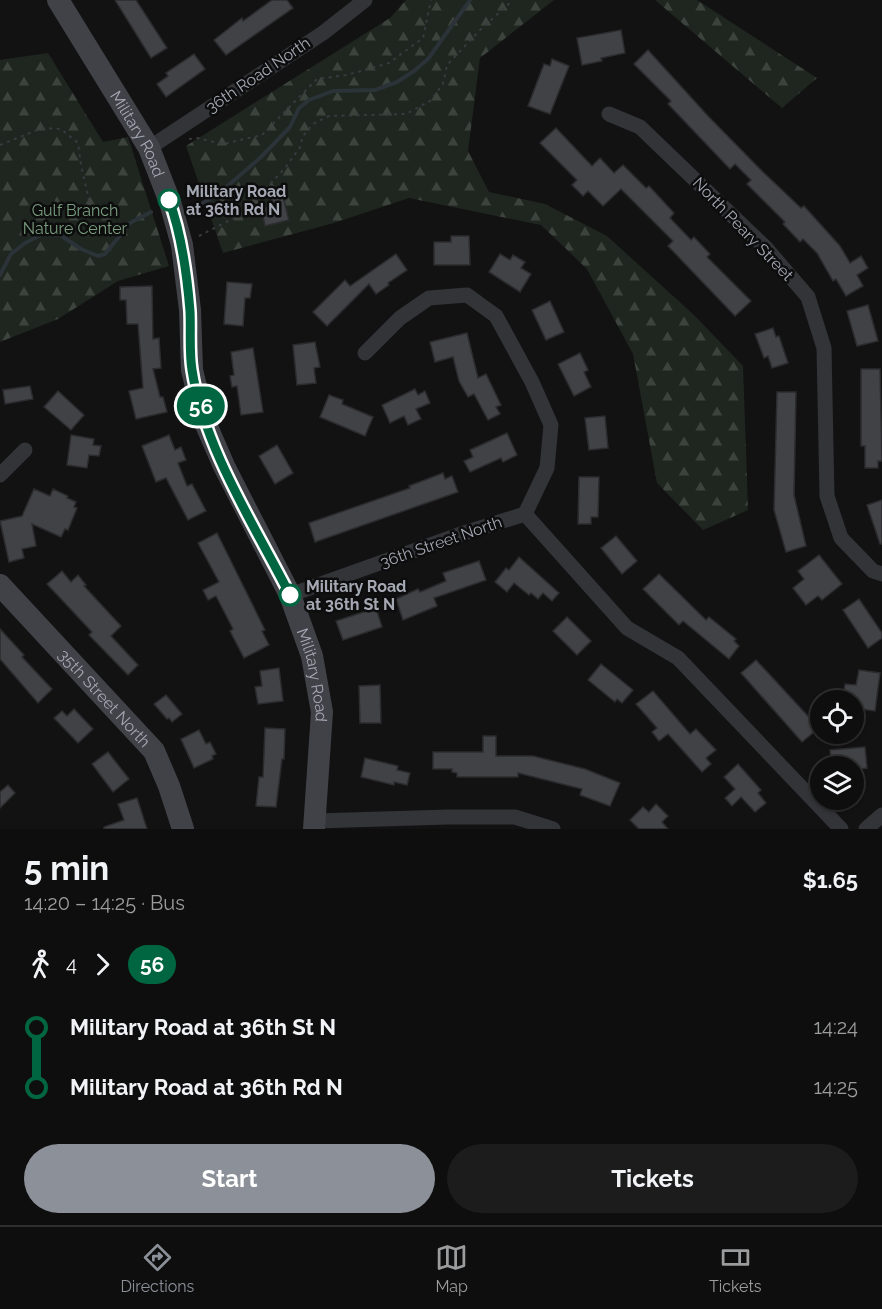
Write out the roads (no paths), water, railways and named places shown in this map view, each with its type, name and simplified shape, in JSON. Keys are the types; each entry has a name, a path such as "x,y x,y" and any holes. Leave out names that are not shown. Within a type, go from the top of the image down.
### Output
{"main road":[{"name":"Military Road","path":"58,0 149,148 170,202 182,245 190,310 192,370 204,420 224,466 290,595 312,656 322,712 315,825"},
{"name":"35th Street North","path":"0,585 154,751 170,786 183,829"}],"street":[{"name":"36th Road North","path":"149,148 323,33 365,0"},
{"name":"North Peary Street","path":"609,114 640,127 766,248 808,297 824,348 827,496 841,538 873,571 882,574"},
{"path":"365,353 400,318 429,298 467,295 496,316 532,382 551,424 547,468 525,514 627,628 678,658 841,829"},
{"path":"0,475 25,450"},
{"name":"36th Street North","path":"290,595 458,535 525,514"},
{"path":"866,829 882,815"},
{"path":"315,825 514,817 553,829"}],"waterway":[{"path":"195,207 216,196 261,157 290,127 299,108 309,100 333,91 375,90 397,82 414,71 428,59 470,0"},
{"path":"0,275 11,254 25,243 43,234 60,235 81,249 98,256 105,254 130,223 151,212"}],"place":[{"name":"Military Road at 36th Rd N","path":"169,200"},
{"name":"Military Road at 36th St N","path":"290,595"}],"park label":[{"name":"Gulf Branch Nature Center","path":"75,219"}]}
